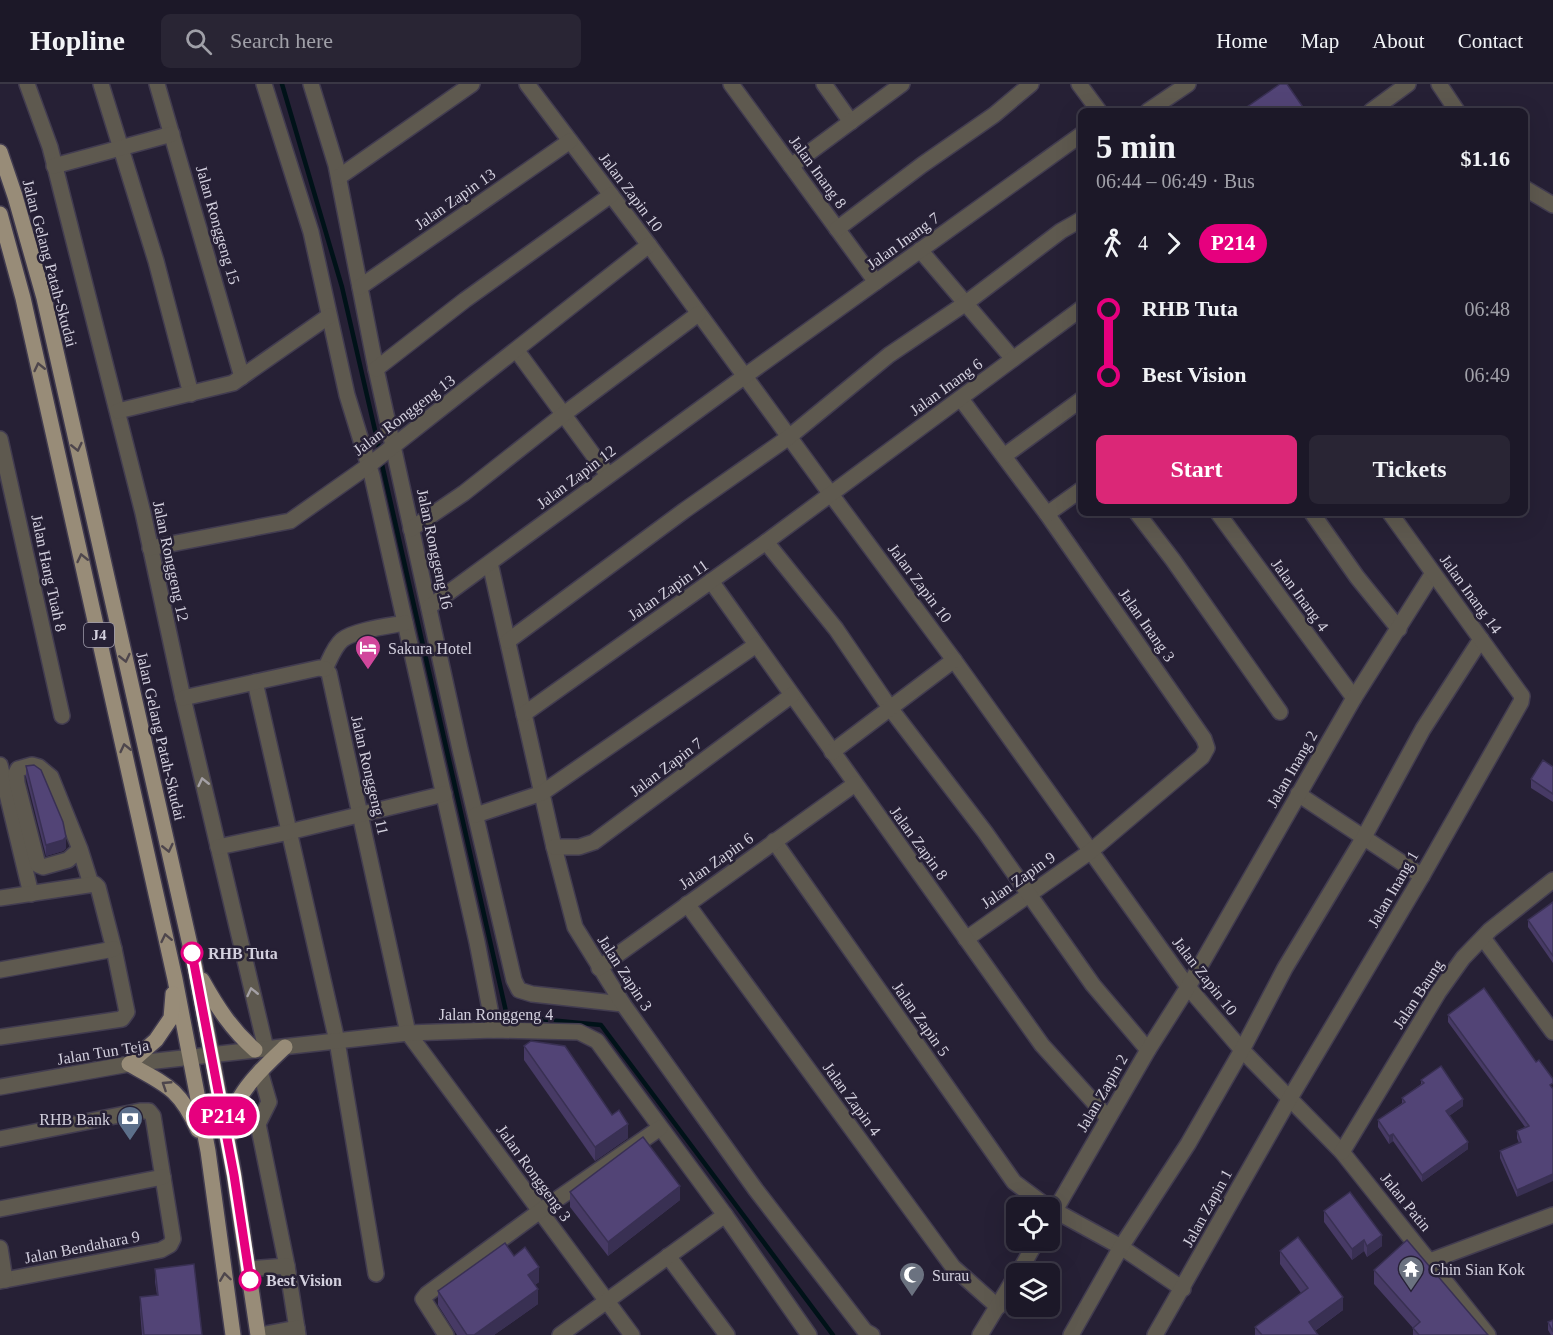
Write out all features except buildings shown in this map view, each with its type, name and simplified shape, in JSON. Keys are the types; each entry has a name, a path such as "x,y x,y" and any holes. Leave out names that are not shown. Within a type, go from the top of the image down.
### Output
{"main road":[{"name":"Jalan Gelang Patah-Skudai","path":"0,152 44,298 195,967 234,1175 259,1335"},
{"name":"J4","path":"0,214 28,321 175,979 208,1151 232,1335"},
{"path":"195,967 219,1010 231,1026 260,1050"},
{"path":"175,979 171,1018 156,1040 129,1065 177,1093 189,1110 208,1151"},
{"path":"234,1175 232,1118 238,1101 260,1071 285,1047"}],"street":[{"name":"Jalan Ronggeng 12","path":"27,84 54,166 143,513 218,847 260,1050"},
{"path":"100,84 156,261 191,394"},
{"name":"Jalan Ronggeng 15","path":"157,84 242,377"},
{"path":"264,84 311,232 347,395 372,476 444,794 494,1030"},
{"name":"Jalan Ronggeng 16","path":"311,84 339,177 376,369 514,980 519,990 532,994 623,1004"},
{"path":"339,177 472,84"},
{"name":"Jalan Zapin 10","path":"527,84 649,245 954,660 1188,987 1242,1050 1290,1098"},
{"name":"Jalan Inang 8","path":"731,84 876,282"},
{"path":"824,84 851,122"},
{"path":"791,166 902,84"},
{"path":"837,229 922,165 994,115 1031,84"},
{"path":"1079,84 1097,108"},
{"path":"1152,108 1188,84"},
{"path":"1375,108 1408,84"},
{"path":"1439,84 1455,108"},
{"path":"54,166 172,134"},
{"name":"Jalan Inang 7","path":"745,376 1078,137"},
{"name":"Jalan Zapin 13","path":"360,288 570,141"},
{"path":"1528,190 1553,205"},
{"path":"376,369 465,300 611,195"},
{"path":"508,641 685,510 789,437 889,355 966,303 1061,231 1078,221"},
{"name":"Jalan Ronggeng 13","path":"150,549 290,521 368,466 649,245"},
{"path":"920,250 1013,359"},
{"name":"Jalan Inang 6","path":"830,493 1078,311"},
{"path":"411,529 464,493 564,414 698,314"},
{"path":"118,411 233,383 329,316"},
{"path":"517,351 608,475"},
{"name":"Jalan Zapin 12","path":"429,607 745,376"},
{"name":"Jalan Inang 3","path":"961,399 1047,514 1204,739 1207,748 1202,757 1091,851"},
{"path":"1004,456 1078,402"},
{"name":"Jalan Hang Tuah 8","path":"0,439 4,471 62,716"},
{"path":"1047,514 1078,492"},
{"name":"Jalan Zapin 11","path":"524,714 766,542 830,493"},
{"path":"1139,516 1280,712"},
{"name":"Jalan Inang 4","path":"1220,516 1354,698"},
{"path":"1314,516 1357,578 1399,628"},
{"name":"Jalan Inang 14","path":"1392,516 1522,696"},
{"path":"766,542 836,629 890,708 985,832 1093,986 1148,1050"},
{"name":"Jalan Zapin 3","path":"490,563 554,847 575,927 623,1004 756,1190 865,1331 872,1335"},
{"name":"Jalan Inang 2","path":"1188,987 1354,698 1433,573"},
{"name":"Jalan Zapin 8","path":"711,581 1042,1045 1108,1118"},
{"path":"183,698 319,668 326,669 333,651 342,640 351,635 405,622"},
{"path":"1071,1335 1121,1247 1188,1144 1242,1050 1285,968 1364,837 1423,729 1481,639"},
{"path":"476,815 542,793 756,645"},
{"path":"832,752 954,660"},
{"name":"Jalan Ronggeng 11","path":"326,669 329,673 361,814 408,1033"},
{"path":"255,682 337,1041 376,1274"},
{"name":"Jalan Zapin 7","path":"554,847 579,847 594,842 792,695"},
{"name":"Jalan Inang 1","path":"1290,1098 1422,876 1522,696"},
{"path":"0,765 31,894"},
{"path":"80,849 68,860 43,867 38,865 18,783 16,773 18,769 32,765 39,767 51,777 80,849 91,884"},
{"name":"Jalan Zapin 6","path":"599,968 855,784"},
{"path":"218,847 444,794"},
{"path":"1298,794 1422,876"},
{"name":"Jalan Zapin 5","path":"774,841 1014,1182 1033,1197"},
{"name":"Jalan Zapin 9","path":"966,939 1091,851"},
{"name":"Jalan Baung","path":"1342,1152 1438,993 1463,958 1483,938 1553,880"},
{"path":"0,898 95,884 98,887 114,949 127,1012 126,1017 122,1019 0,1037"},
{"name":"Jalan Zapin 4","path":"687,904 953,1267 998,1307"},
{"path":"1483,938 1553,1032"},
{"path":"0,970 114,949"},
{"name":"Jalan Zapin 2","path":"1060,1197 1188,987"},
{"name":"Jalan Ronggeng 4","path":"213,1055 408,1033 494,1030 579,1032 597,1041 725,1215 809,1335"},
{"name":"Jalan Ronggeng 3","path":"408,1033 632,1335"},
{"name":"Jalan Tun Teja","path":"0,1087 129,1065 213,1055"},
{"path":"259,1335 298,1332 258,1124 269,1102 260,1071"},
{"name":"Jalan Patin","path":"1290,1098 1342,1152 1488,1335"},
{"name":"Jalan Zapin 1","path":"1155,1335 1290,1098"},
{"path":"0,1139 149,1111 153,1116 164,1177 0,1209"},
{"path":"446,1335 423,1299 540,1211 660,1128"},
{"name":"Jalan Bendahara 9","path":"2,1280 161,1250 170,1245 173,1239 164,1177"},
{"path":"560,1335 725,1215"},
{"path":"1430,1261 1553,1215"},
{"name":"Jalan Zapin 5","path":"1060,1216 1121,1247 1183,1289"},
{"path":"0,1248 2,1280"},
{"path":"668,1256 727,1335"},
{"path":"248,1269 287,1266"},
{"path":"980,1335 1006,1293"}],"waterway":[{"path":"282,84 342,287 380,452"},
{"path":"381,460 507,1016 601,1025 833,1335"}],"bus line":[{"name":"P214","path":"192,953 213,1055 250,1280"}],"place":[{"name":"Sakura Hotel","path":"368,671"},
{"name":"RHB Tuta","path":"192,953"},
{"name":"RHB Bank","path":"130,1142"},
{"name":"Best Vision","path":"250,1280"},
{"name":"Chin Sian Kok","path":"1411,1292"},
{"name":"Surau","path":"912,1298"}]}
